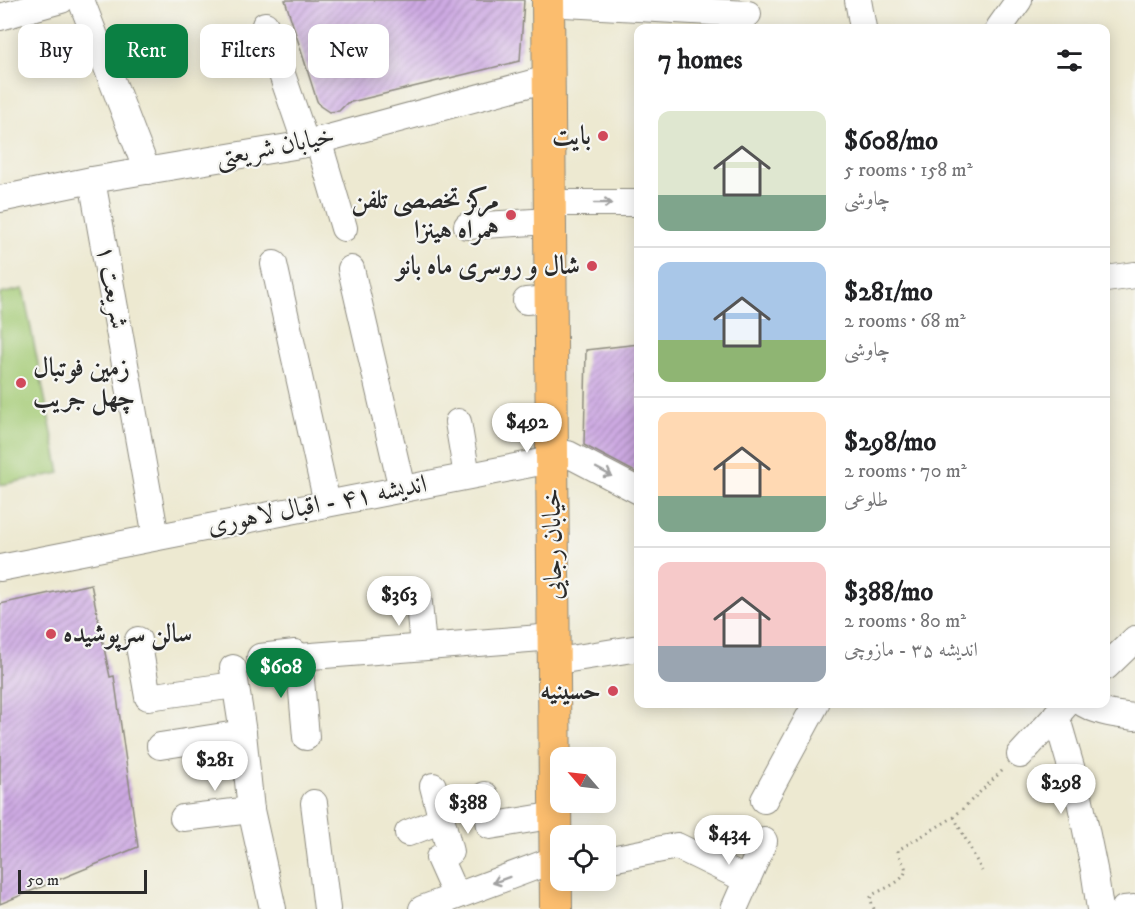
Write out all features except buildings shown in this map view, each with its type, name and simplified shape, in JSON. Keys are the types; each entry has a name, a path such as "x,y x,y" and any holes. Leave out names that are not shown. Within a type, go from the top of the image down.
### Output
{"main road":[{"name":"خیابان رجایی","path":"559,1 548,79 558,212 538,300 560,457"},
{"name":"خیابان رجایی","path":"559,1 558,212 566,825"},
{"name":"خیابان رجایی","path":"562,648 570,747"},
{"name":"خیابان رجایی","path":"556,909 559,891"},
{"name":"خیابان رجایی","path":"571,891 573,909"}],"street":[{"path":"0,17 61,0"},
{"path":"81,0 147,171"},
{"path":"858,0 862,24"},
{"path":"1002,24 1020,0"},
{"path":"559,1 672,19 748,14"},
{"path":"286,78 344,228"},
{"name":"خیابان شریعتی","path":"0,199 92,180 312,142 548,79"},
{"name":"شریعت ۱","path":"92,180 156,537"},
{"path":"467,226 634,204"},
{"path":"274,264 327,503"},
{"path":"351,269 402,489"},
{"path":"1110,278 1135,275"},
{"path":"458,422 467,476"},
{"path":"560,457 634,489"},
{"name":"اندیشه ۴۱ - اقبال لاهوری","path":"0,568 560,457"},
{"path":"0,582 67,569 83,551"},
{"path":"418,603 423,647"},
{"path":"1110,663 1135,639"},
{"path":"138,640 148,697 234,676 251,810 273,909"},
{"path":"299,657 423,647 634,648"},
{"path":"260,657 295,653 299,657 306,736"},
{"path":"764,800 814,708"},
{"path":"1020,755 1052,708"},
{"path":"1053,708 1078,790 1100,909"},
{"path":"1091,708 1111,715 1135,717"},
{"path":"160,746 243,733"},
{"path":"433,786 450,852 439,858 456,896"},
{"path":"485,795 490,826 550,836"},
{"path":"314,803 327,909"},
{"path":"183,818 251,810"},
{"path":"408,833 442,820"},
{"path":"734,909 764,841"},
{"path":"616,858 677,846 747,880"},
{"path":"422,909 456,896 550,847"},
{"path":"1124,909 1135,909"}],"path":[{"path":"874,909 870,898 903,878 906,873 898,850 954,817 1020,755"},
{"path":"954,817 982,871"}],"green space":[{"name":"زمین فوتبال چهل جریب","path":"23,289 60,473 0,485 0,294"}],"place":[{"name":"بایت","path":"603,136"},
{"name":"مرکز تخصصی تلفن همراه هینزا","path":"511,215"},
{"name":"شال و روسری ماه بانو","path":"592,266"},
{"name":"زمین فوتبال چهل جریب","path":"21,383"},
{"name":"سالن سرپوشیده","path":"51,634"},
{"name":"حسینیه","path":"613,691"}]}
